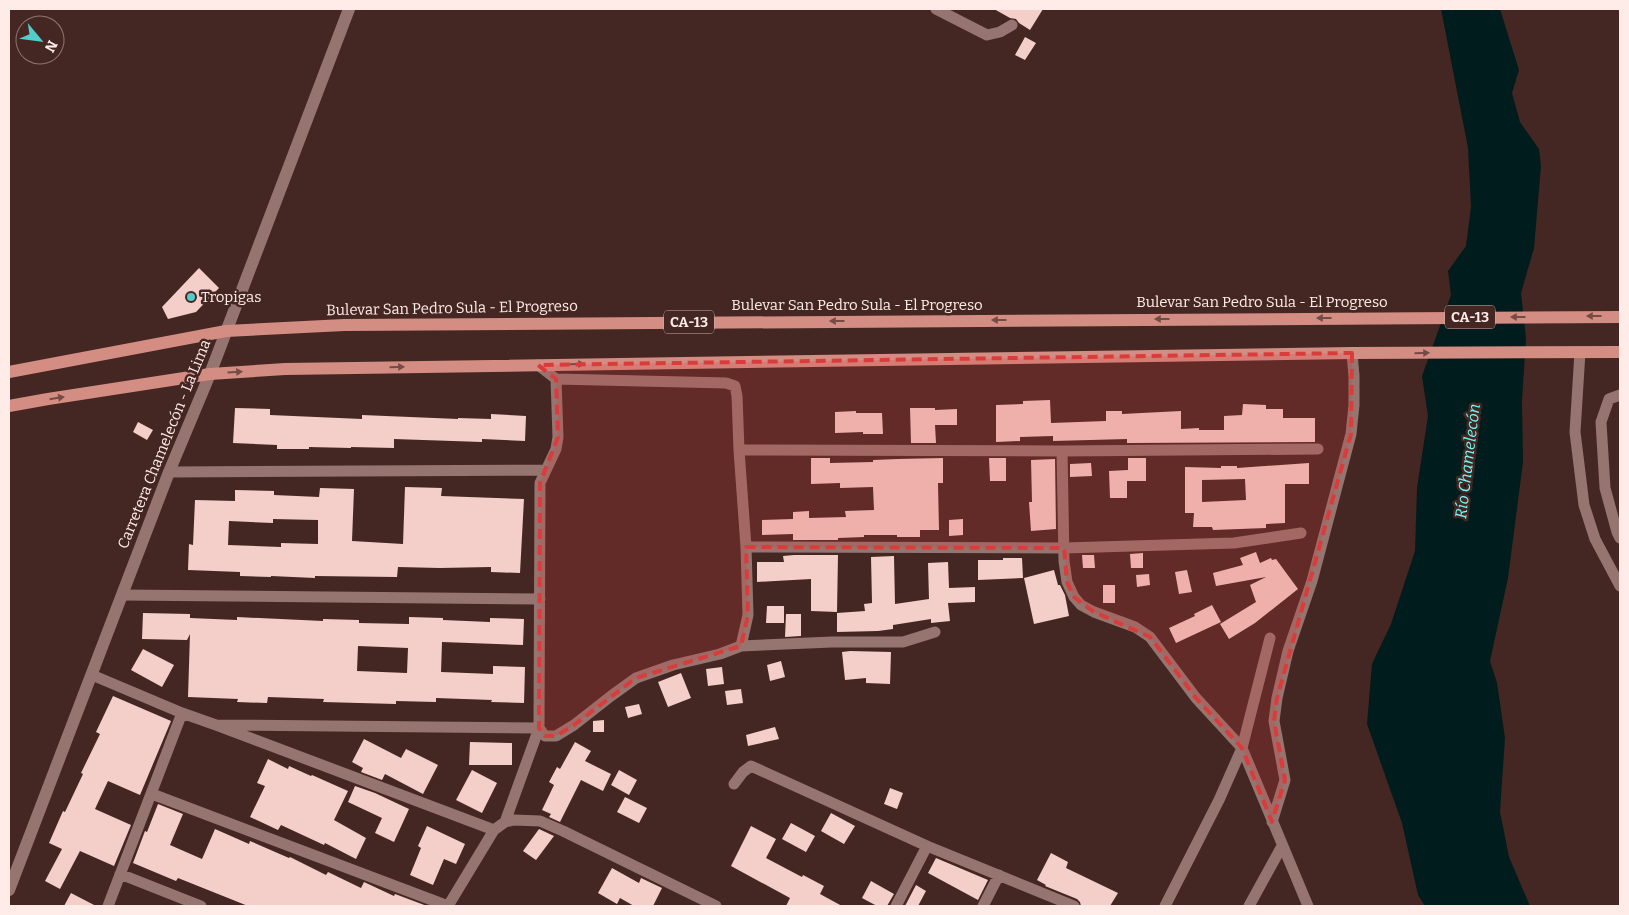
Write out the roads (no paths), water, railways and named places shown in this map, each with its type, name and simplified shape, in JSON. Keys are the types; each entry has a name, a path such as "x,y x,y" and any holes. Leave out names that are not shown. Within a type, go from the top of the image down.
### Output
{"main road":[{"name":"Bulevar San Pedro Sula - El Progreso","path":"9,372 226,332 354,324 1620,317"},
{"path":"9,406 210,374 285,369 1352,353 1620,352"}],"street":[{"name":"Carretera Chamelecón - La Lima","path":"9,890 122,595 210,374 349,9"},
{"path":"936,9 987,35 1000,32 1012,25"},
{"path":"1580,352 1576,432 1584,505 1595,539 1620,586"},
{"path":"1272,822 1285,780 1274,721 1277,698 1288,651 1312,581 1351,434 1354,405 1352,353"},
{"path":"538,365 556,379 726,382 735,386 746,547 748,615 742,646"},
{"path":"505,822 539,728 540,483 556,450 558,437 556,379"},
{"path":"1620,395 1609,399 1601,422 1605,488 1620,538"},
{"path":"739,450 1062,451 1318,449"},
{"path":"1062,451 1064,548 1067,582 1074,597 1081,605 1094,612 1136,628 1150,637 1196,698 1242,748 1308,906"},
{"path":"170,472 545,470"},
{"path":"746,547 1064,548 1234,543 1301,533"},
{"path":"122,595 540,599"},
{"path":"539,728 545,736 556,736 574,725 636,678 673,665 720,654 742,646 832,642 903,642 935,632"},
{"path":"1165,906 1219,800 1242,748 1270,638"},
{"path":"92,675 182,713 494,830"},
{"path":"108,906 182,713"},
{"path":"216,725 539,728"},
{"path":"734,784 742,772 751,766 927,846 1074,906"},
{"path":"152,794 448,906 494,830 505,822 514,820 540,821 716,906"},
{"path":"896,906 927,846"},
{"path":"1249,906 1282,846"},
{"path":"120,874 199,906"},
{"path":"983,906 999,875"}],"water":[{"name":"Río Chamelecón","path":"1441,9 1500,9 1519,70 1512,93 1520,122 1539,149 1541,166 1534,248 1521,293 1526,339 1522,400 1523,462 1508,578 1490,661 1497,683 1505,738 1500,812 1509,857 1530,906 1425,906 1418,895 1402,823 1367,724 1372,664 1391,624 1415,551 1417,488 1428,416 1422,376 1451,295 1448,271 1466,246 1471,207 1468,148"}],"place":[{"name":"Tropigas","path":"191,297"}]}
